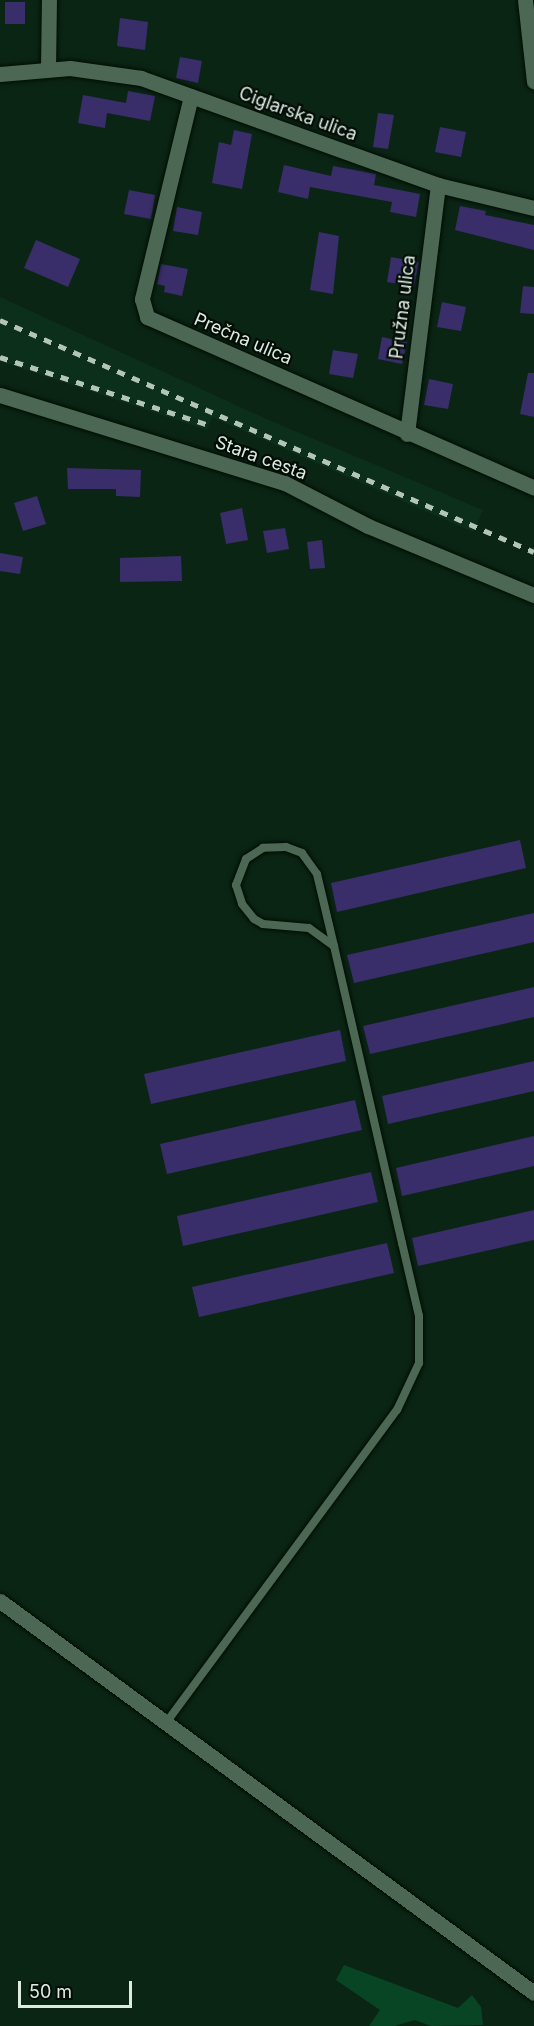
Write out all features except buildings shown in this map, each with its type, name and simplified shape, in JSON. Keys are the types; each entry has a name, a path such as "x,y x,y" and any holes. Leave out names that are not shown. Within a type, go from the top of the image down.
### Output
{"street":[{"path":"48,69 49,0"},
{"path":"525,0 534,82"},
{"name":"Ciglarska ulica","path":"0,74 48,69 98,69 141,78 438,185 534,208"},
{"name":"Prečna ulica","path":"191,96 142,299 147,317 407,435 534,488"},
{"name":"Pružna ulica","path":"407,435 438,185"},
{"name":"Stara cesta","path":"0,395 285,483 368,526 534,595"},
{"path":"0,1601 534,1993"}],"lane":[{"path":"166,1723 397,1410 419,1363 418,1316 334,946 317,874 310,861 295,849 274,846 263,848 246,859 236,885 242,904 254,919 263,924 309,928 334,946"}],"shaded area":[{"path":"0,297 271,421 483,510 473,532 212,417 207,430 0,361"},
{"path":"344,1965 458,2008 472,1995 481,2007 483,2025 431,2026 415,2020 394,2026 369,2026 380,2010 336,1980"}],"railway":[{"path":"0,320 534,552"},
{"path":"0,357 206,424"}]}
